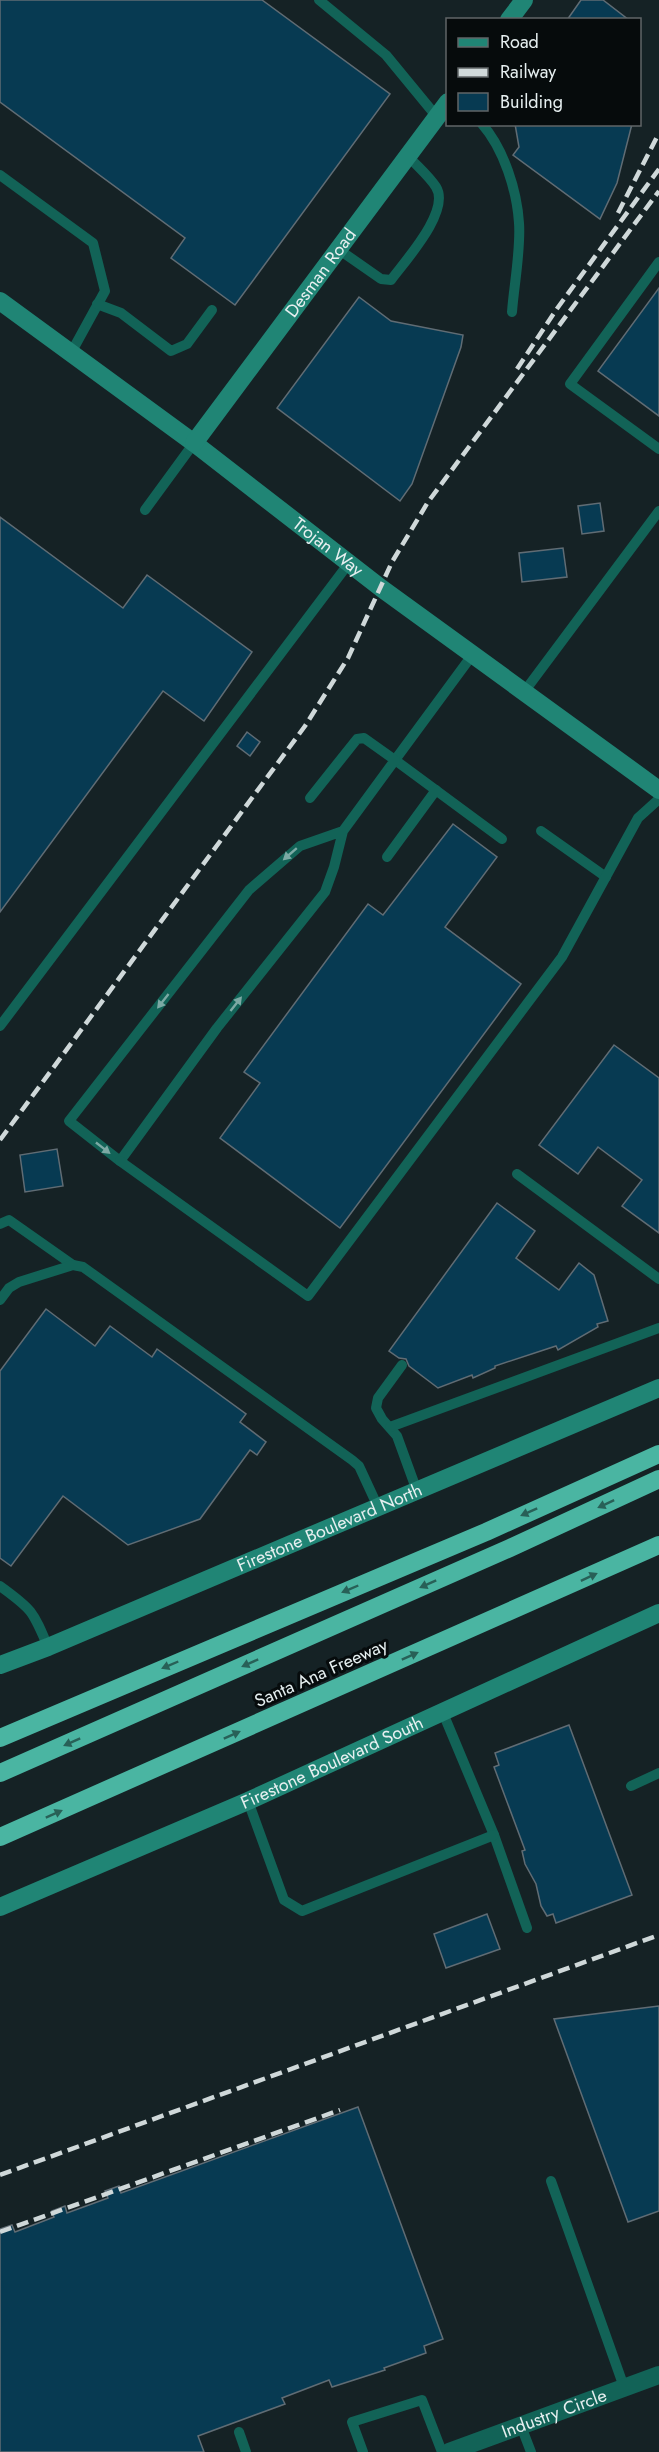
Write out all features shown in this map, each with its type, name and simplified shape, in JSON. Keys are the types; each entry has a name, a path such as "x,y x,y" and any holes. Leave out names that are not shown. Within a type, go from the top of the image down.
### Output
{"highway":[{"path":"0,1737 486,1532 659,1454"},
{"path":"0,1773 510,1548 659,1479"},
{"name":"Santa Ana Freeway","path":"0,1837 659,1545"}],"street":[{"path":"510,18 524,0"},
{"name":"Desman Road","path":"194,443 442,109"},
{"name":"Trojan Way","path":"0,301 194,443 349,563 659,790"},
{"name":"Firestone Boulevard North","path":"0,1665 48,1647 659,1388"},
{"name":"Firestone Boulevard South","path":"0,1907 248,1801 659,1613"},
{"name":"Industry Circle","path":"449,2452 659,2375"}],"lane":[{"path":"319,0 386,55 442,109"},
{"path":"484,126 493,136 511,180 519,224 512,312"},
{"path":"338,249 381,279 391,280 437,216 439,202 438,189 408,156"},
{"path":"0,175 93,243 105,291 71,353"},
{"path":"659,262 570,384 659,449"},
{"path":"97,304 121,313 171,351 187,344 213,310"},
{"path":"144,510 194,443"},
{"path":"524,692 659,511"},
{"path":"0,1026 349,563"},
{"path":"120,1161 217,1028 324,892 334,867 343,831 472,654"},
{"path":"310,798 357,739 364,738 502,839"},
{"path":"387,856 436,790"},
{"path":"343,831 300,846 249,890 69,1121 120,1161 308,1296 562,957 638,818 659,799"},
{"path":"541,831 606,877"},
{"path":"517,1174 659,1279"},
{"path":"0,1224 9,1220 73,1265"},
{"path":"0,1300 9,1288 19,1282 73,1265 83,1266 352,1460 359,1466 378,1507"},
{"path":"390,1427 659,1328"},
{"path":"402,1365 378,1398 376,1408 382,1419 397,1436 417,1491"},
{"path":"0,1586 26,1604 34,1613 48,1647"},
{"path":"443,1713 494,1835 526,1928"},
{"path":"631,1786 659,1773"},
{"path":"248,1801 284,1900 302,1911 494,1835"},
{"path":"551,2181 624,2387"},
{"path":"363,2452 352,2422 422,2400 442,2452"},
{"path":"521,2426 531,2452"},
{"path":"239,2432 246,2452"}],"building":[{"path":"0,0 262,0 390,94 235,305 171,258 185,238 0,102"},
{"path":"581,0 603,0 626,18 568,18"},
{"path":"515,126 631,126 617,183 600,219 513,155 519,147"},
{"path":"659,288 659,416 598,371"},
{"path":"359,297 391,321 463,335 461,347 412,484 400,501 277,408"},
{"path":"600,503 604,531 582,534 578,506"},
{"path":"0,517 123,608 147,575 252,652 204,721 163,691 0,912"},
{"path":"563,548 567,577 522,582 519,553"},
{"path":"247,732 260,742 250,756 237,746"},
{"path":"453,824 497,857 445,927 521,984 340,1228 220,1138 260,1083 244,1072 368,904 383,915"},
{"path":"614,1045 659,1078 659,1233 622,1206 642,1180 598,1147 578,1174 539,1145"},
{"path":"57,1149 63,1186 25,1192 20,1155"},
{"path":"497,1203 535,1231 516,1258 559,1290 579,1263 594,1275 608,1321 597,1324 598,1327 558,1350 556,1346 495,1366 473,1378 472,1375 438,1388 409,1366 406,1359 399,1358 389,1351"},
{"path":"46,1309 95,1346 110,1326 152,1357 157,1349 246,1414 240,1422 266,1442 257,1455 250,1450 200,1519 128,1545 63,1496 11,1566 0,1558 0,1371"},
{"path":"569,1725 632,1895 556,1923 553,1914 547,1916 541,1906 536,1884 525,1864 522,1851 525,1850 494,1767 499,1765 495,1753"},
{"path":"487,1914 500,1949 446,1968 434,1934"},
{"path":"659,2006 659,2211 628,2222 554,2019"},
{"path":"358,2107 443,2339 424,2346 426,2353 384,2368 385,2370 332,2387 329,2380 282,2398 285,2404 198,2436 204,2452 0,2452 0,2229 12,2225 15,2232 54,2217 52,2211 65,2206 67,2213 108,2198 105,2191 119,2186 121,2193"}],"railway":[{"path":"618,213 659,133"},
{"path":"517,369 556,310 659,169"},
{"path":"0,1140 305,726 348,658 392,562 428,502 659,191"},
{"path":"0,2175 659,1935"},
{"path":"0,2232 340,2110"}]}
